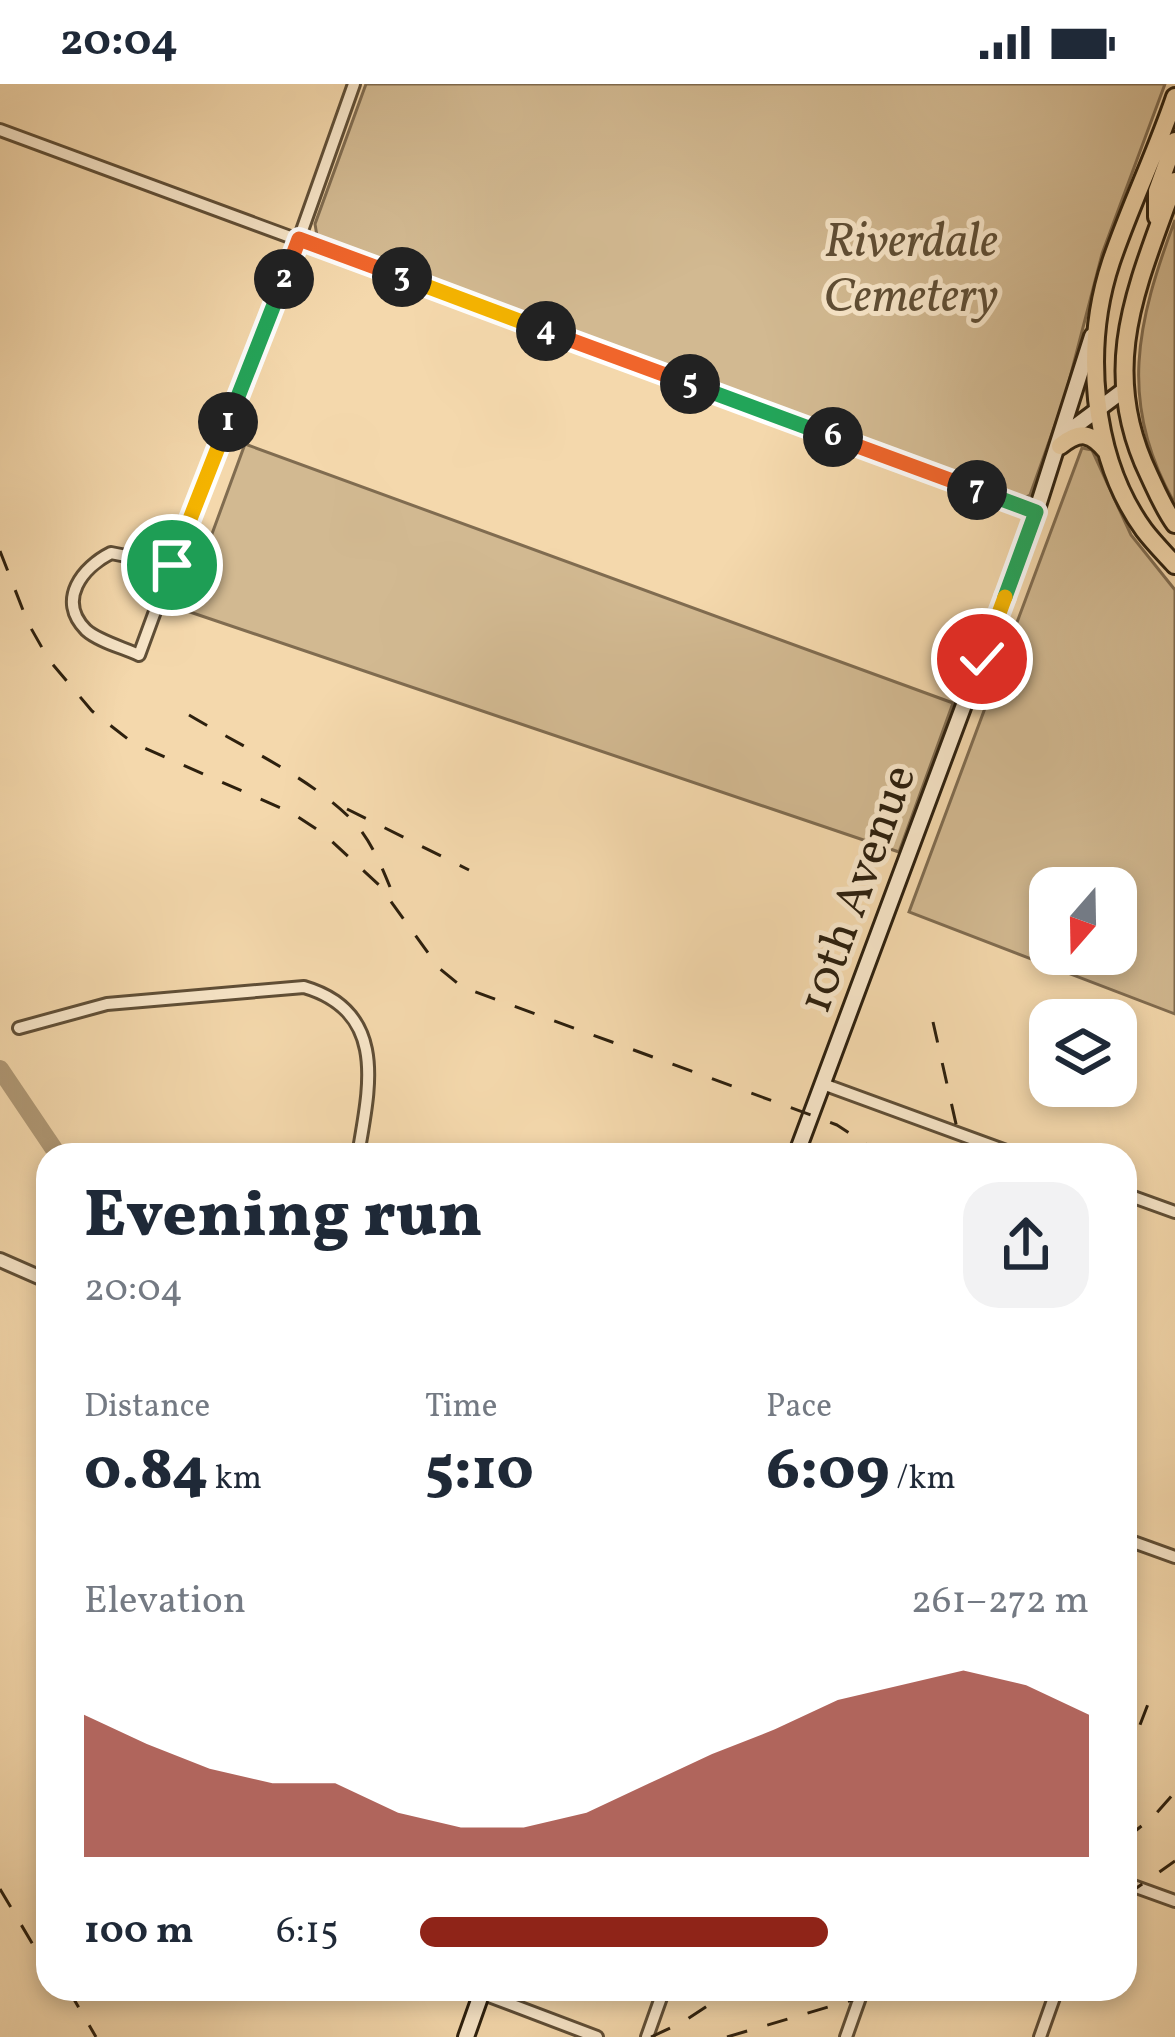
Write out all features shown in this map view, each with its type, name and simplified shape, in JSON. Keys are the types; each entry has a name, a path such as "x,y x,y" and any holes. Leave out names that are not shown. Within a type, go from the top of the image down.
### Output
{"highway":[{"path":"1175,97 1172,121 1110,264 1096,324 1099,407 1109,454 1143,529 1175,565"},
{"path":"1157,230 1157,191 1175,142"},
{"path":"1175,181 1129,308 1124,346 1126,414 1142,460 1175,524"},
{"path":"1060,446 1074,434 1087,434 1109,454"}],"main road":[{"name":"10th Avenue","path":"1060,446 1064,418 1096,324"},
{"name":"10th Avenue","path":"801,1143 1060,446 1069,431 1124,390"},
{"path":"466,2037 479,2001"}],"street":[{"path":"172,565 111,553 89,564 75,583 75,611 87,631 139,656 354,84"},
{"path":"0,130 1036,512"},
{"path":"20,1028 107,1004 304,987 319,992 354,1021 367,1048 371,1078 360,1143"},
{"path":"824,1084 985,1143"},
{"path":"1137,1198 1175,1212"},
{"path":"0,1260 36,1276"},
{"path":"1137,1543 1175,1557"},
{"path":"1137,1887 1175,1901"},
{"path":"507,2001 597,2037"},
{"path":"646,2037 660,2001"},
{"path":"845,2037 858,2001"},
{"path":"1040,2037 1053,2001"}],"green space":[{"name":"Riverdale Cemetery","path":"366,84 1165,84 1102,254 1065,397 1030,495 1020,500 317,236 315,224"},
{"path":"1175,220 1175,504 1145,431 1139,362 1151,293"},
{"path":"245,444 953,703 899,852 184,610"},
{"path":"1082,448 1092,450 1131,535 1175,590 1175,1014 1073,975 1137,975 1137,867 1029,867 1029,958 909,912"}],"waterway":[{"path":"0,1069 50,1143"}],"railway":[{"path":"0,551 28,623 49,660 92,711 133,743 292,813 324,834 379,885 439,968 462,987 837,1125 865,1143"},
{"path":"189,715 297,777 337,806 366,837 390,887"},
{"path":"347,809 469,870"},
{"path":"933,1022 960,1143"},
{"path":"1137,1733 1148,1704"},
{"path":"1137,1830 1175,1792"},
{"path":"1137,1888 1175,1861"},
{"path":"0,1889 36,1950"},
{"path":"75,2001 96,2037"},
{"path":"651,2037 715,2001"},
{"path":"727,2037 848,2001"}],"route":[{"path":"172,565 299,239 1036,512 982,659"}]}
